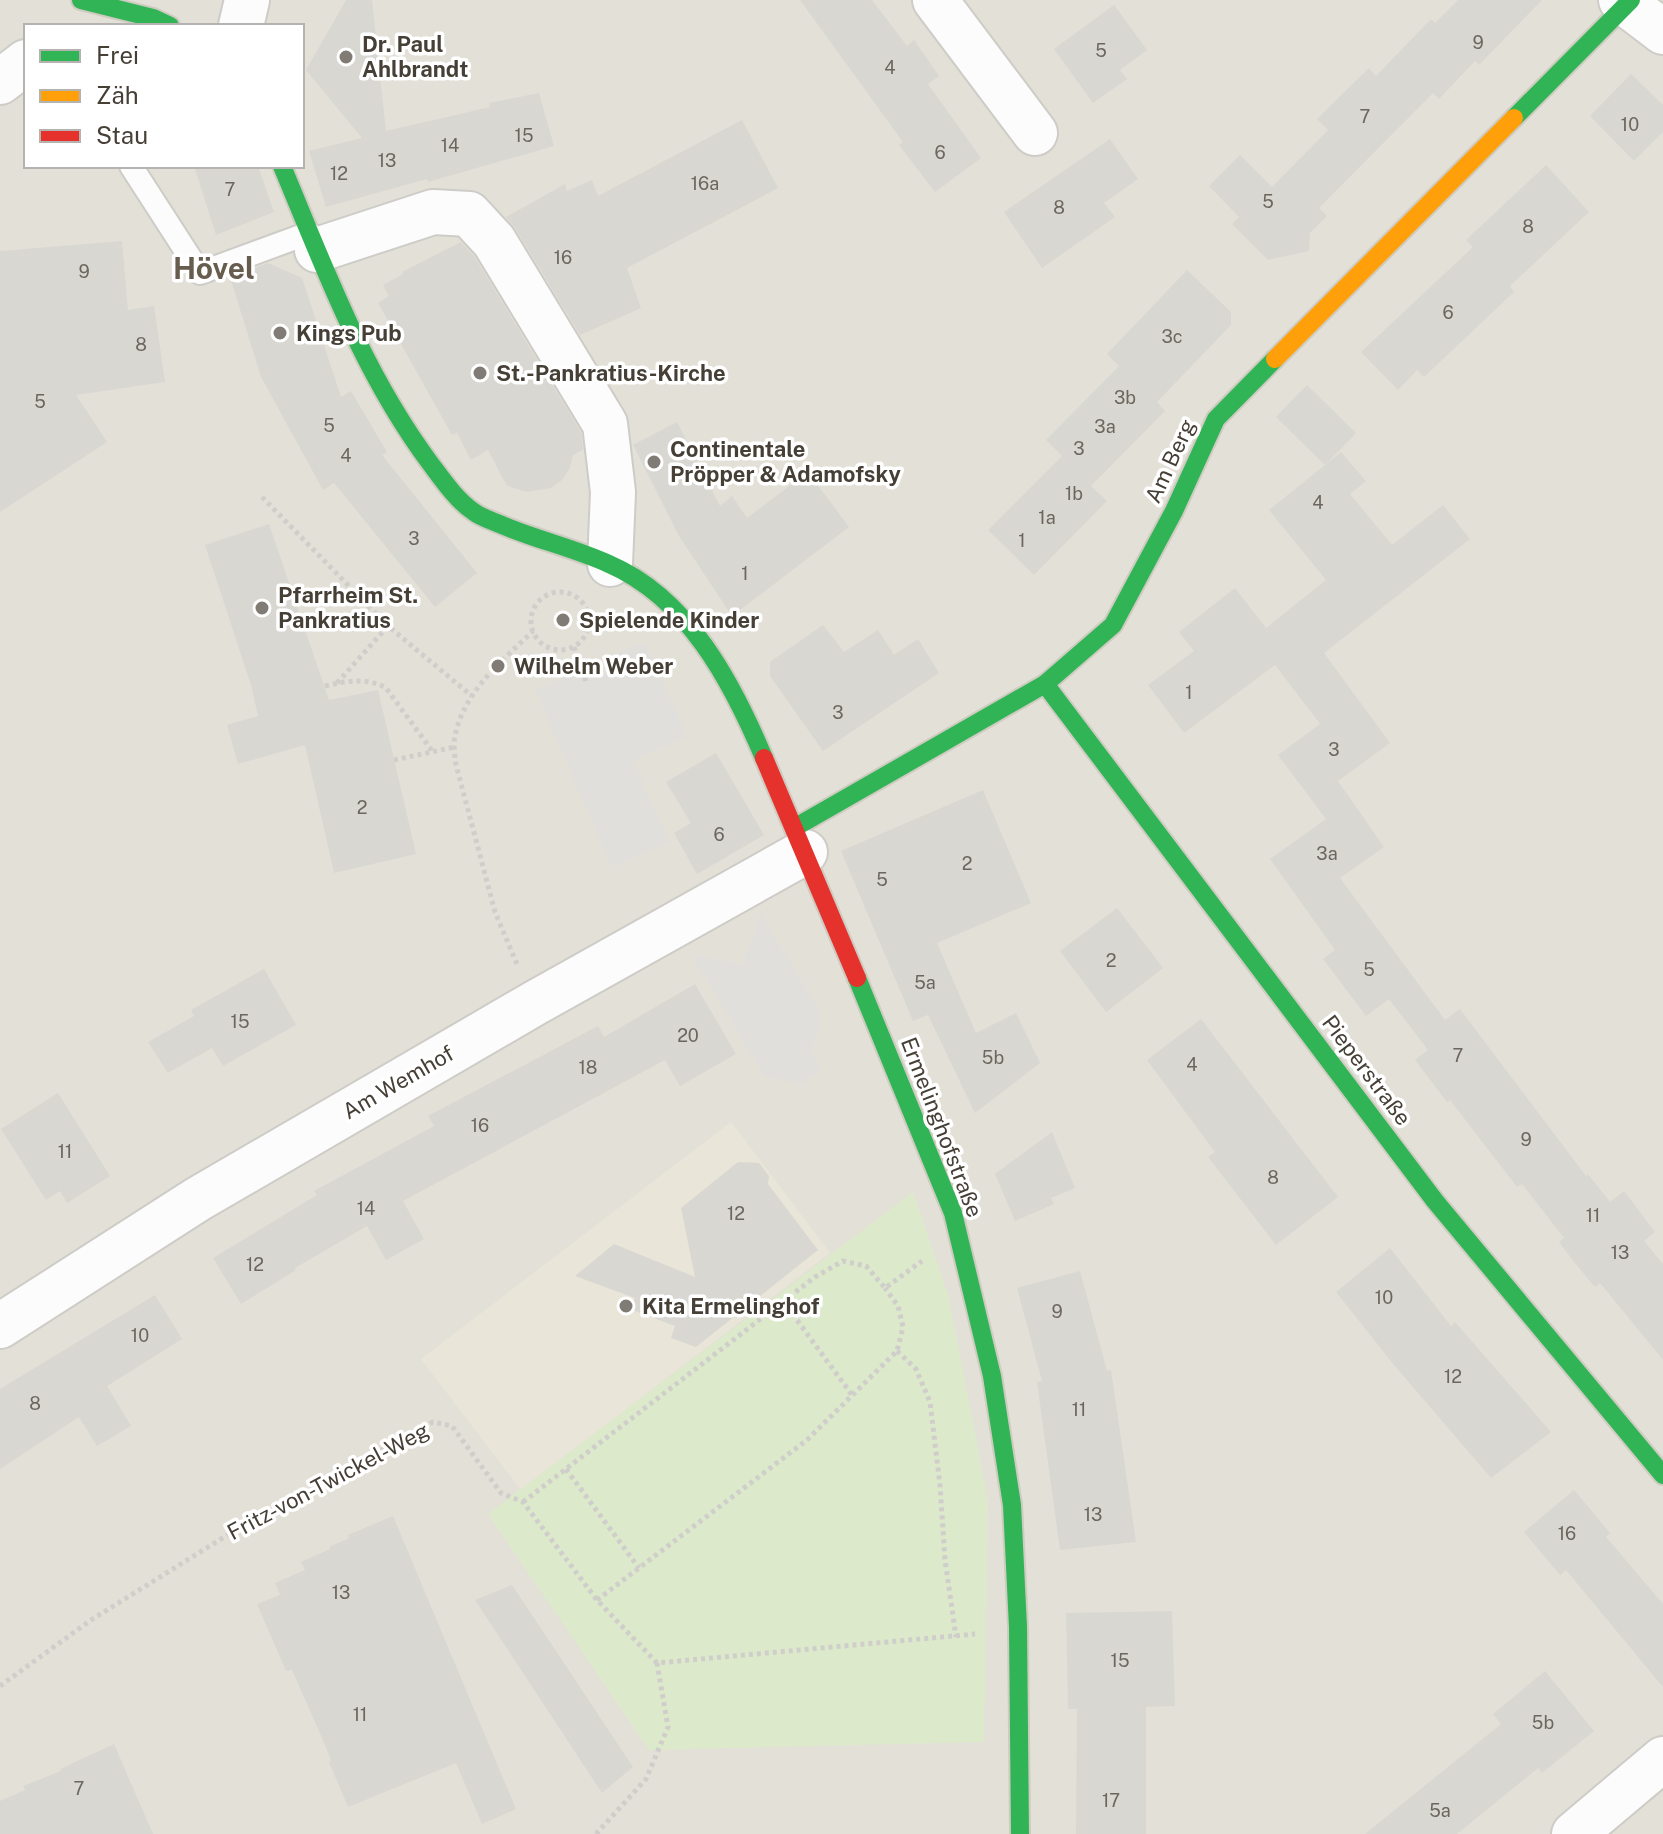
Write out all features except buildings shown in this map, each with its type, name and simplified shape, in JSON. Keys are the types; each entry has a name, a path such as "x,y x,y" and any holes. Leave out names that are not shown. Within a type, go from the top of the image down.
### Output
{"street":[{"path":"241,24 247,0"},
{"path":"935,0 1035,133"},
{"path":"1626,1 1663,32"},
{"name":"Am Berg","path":"799,840 1045,684 1113,625 1174,511 1216,419 1626,1"},
{"path":"83,10 119,9 164,24"},
{"path":"0,82 24,64"},
{"name":"Ermelinghofstraße","path":"283,168 356,343 407,432 445,483 473,512 503,527 610,564 651,588 683,616 725,679 754,734 905,1091 953,1213 992,1376 1012,1505 1018,1627 1020,1834"},
{"path":"313,241 433,212 469,214 494,241 605,424 613,492 610,564"},
{"name":"Pieperstraße","path":"1045,684 1435,1201 1663,1475"},
{"name":"Am Wemhof","path":"0,1326 198,1199 535,1003 799,840"},
{"path":"1574,1834 1663,1759"}],"lane":[{"path":"132,168 200,273 313,241"}],"path":[{"path":"262,497 388,626 472,696"},
{"path":"551,593 573,595 588,610 590,621 582,641 574,647 561,651 549,648 539,641 533,631 531,619 534,608 551,593"},
{"path":"336,683 388,626"},
{"path":"533,631 483,679 461,716 454,739 455,761 495,912 535,1003"},
{"path":"574,647 586,682"},
{"path":"325,686 360,680 375,682 386,688 433,752"},
{"path":"394,760 455,747"},
{"path":"885,1288 957,1234"},
{"path":"523,1502 815,1277 843,1261 866,1266 885,1288 898,1306 903,1327 897,1351 807,1440 597,1600"},
{"path":"783,1301 852,1395"},
{"path":"897,1351 916,1369 930,1402 956,1638"},
{"name":"Fritz-von-Twickel-Weg","path":"0,1686 91,1620 237,1529 433,1422 452,1426 501,1493 523,1502 597,1600 657,1663"},
{"path":"566,1469 639,1568"},
{"path":"596,1834 646,1779 668,1727 657,1663 956,1638 1018,1627"}],"shaded area":[{"path":"0,0 1663,0 1663,1834 0,1834"},
{"path":"644,642 687,737 633,761 669,843 612,867 535,690"},
{"path":"761,914 822,1015 812,1052 822,1071 800,1084 765,1077 692,955 743,964"},
{"name":"Kita Ermelinghof","path":"731,1122 830,1253 521,1490 421,1359"}],"green space":[{"path":"913,1192 949,1298 988,1501 984,1742 649,1750 488,1514"}],"traffic: fast":[{"path":"81,0 166,24"},
{"path":"1514,118 1631,0"},
{"path":"283,168 365,357 406,429 450,489 480,516 609,564 637,579 662,598 684,620 722,672 764,758"},
{"path":"794,828 1045,684 1113,625 1174,511 1216,419 1275,359"},
{"path":"1045,684 1435,1201 1663,1475"},
{"path":"857,978 953,1213 992,1376 1012,1505 1018,1627 1020,1834"}],"traffic: slow":[{"path":"1275,359 1514,118"}],"traffic: jam":[{"path":"764,758 857,978"}],"place":[{"name":"Dr. Paul Ahlbrandt","path":"346,57"},
{"name":"Kings Pub","path":"280,333"},
{"name":"St.-Pankratius-Kirche","path":"480,373"},
{"name":"Continentale Pröpper & Adamofsky","path":"654,462"},
{"name":"Pfarrheim St. Pankratius","path":"262,608"},
{"name":"Spielende Kinder","path":"563,620"},
{"name":"Wilhelm Weber","path":"498,666"},
{"name":"Kita Ermelinghof","path":"626,1306"}],"district":[{"name":"Hövel","path":"214,268"}]}
